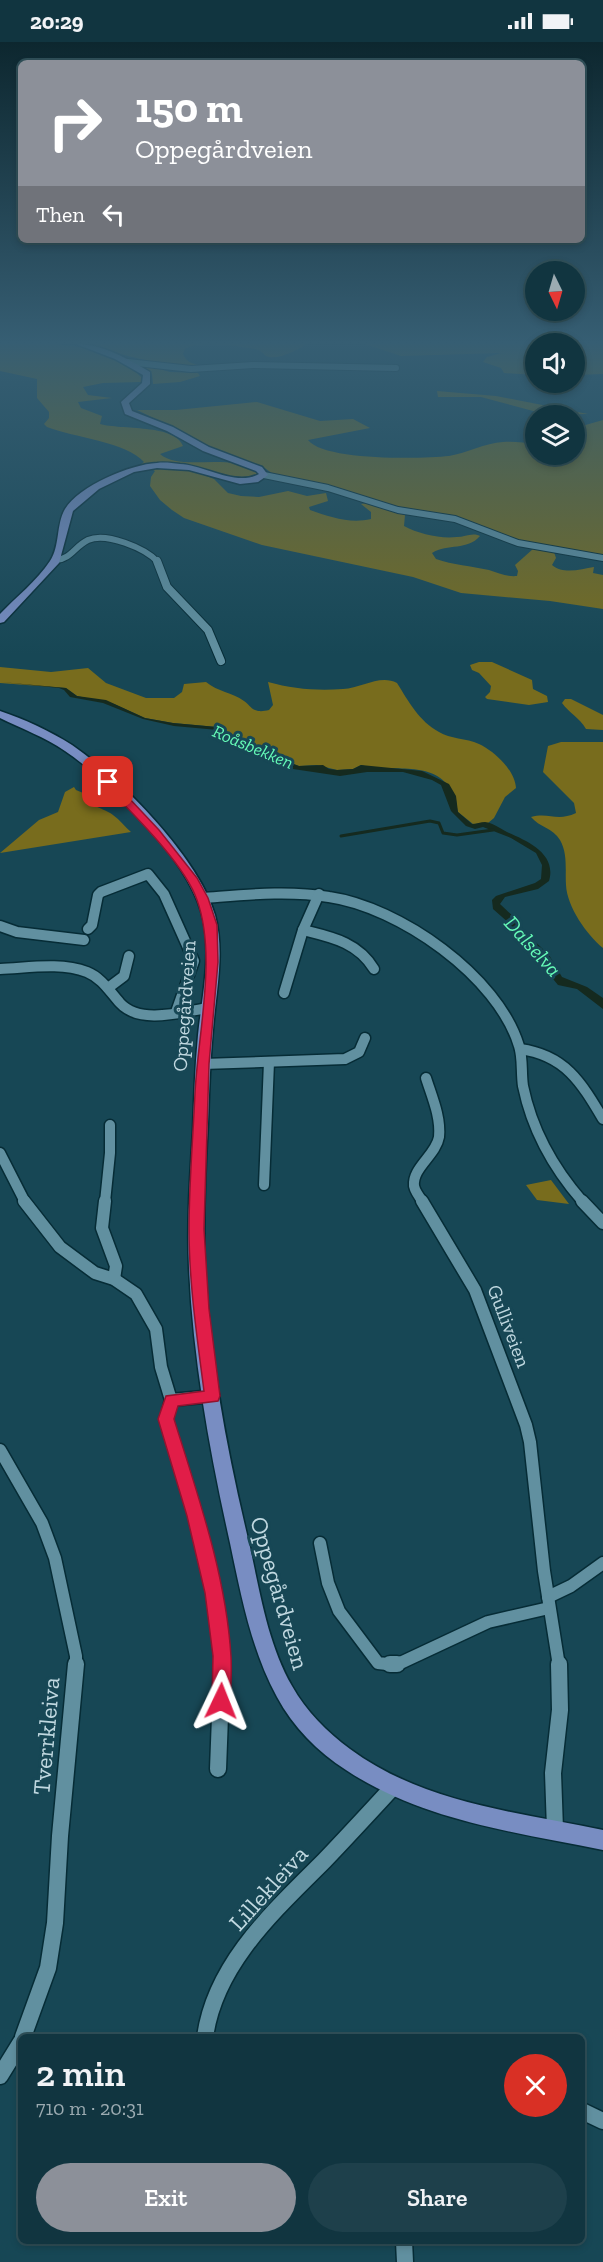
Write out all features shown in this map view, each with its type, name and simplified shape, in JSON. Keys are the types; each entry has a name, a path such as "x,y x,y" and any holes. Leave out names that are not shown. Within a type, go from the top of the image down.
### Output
{"main road":[{"path":"0,620 56,560 67,515 74,503 96,487 128,471 146,466 189,467 240,481 255,480 264,475 259,469 203,448"},
{"name":"Oppegårdveien","path":"0,714 50,737 94,768 156,832 193,880 211,925 213,945 203,1064 196,1229 201,1309 230,1502 254,1606 282,1688 301,1718 318,1735 355,1765 393,1787 429,1801 478,1815 603,1840"}],"street":[{"path":"264,475 328,488 398,510 455,519 518,543 603,558"},
{"path":"56,560 70,557 83,543 102,538 117,539 157,560 167,587 208,630 221,661"},
{"path":"88,929 92,925 98,896 101,892 148,874 164,894 194,961 176,1012"},
{"path":"202,898 255,892 291,891 319,894 370,906 415,929 458,962 485,988 500,1007 520,1048 520,1064 528,1105 535,1126 574,1193 603,1223"},
{"path":"284,993 303,930 319,894"},
{"path":"0,926 17,932 84,940"},
{"path":"303,930 346,942 359,949 369,958 374,969"},
{"path":"108,988 125,978 129,956"},
{"path":"0,969 62,968 84,971 98,977 128,1011 145,1015 208,1008"},
{"path":"203,1064 345,1059 357,1055 363,1049 365,1038"},
{"path":"520,1048 542,1053 555,1059 587,1095 603,1119"},
{"path":"264,1185 269,1062"},
{"name":"Gulliveien","path":"426,1078 440,1135 435,1149 418,1171 414,1187 475,1290 526,1425 537,1488 548,1603 560,1670 560,1710 553,1773 555,1829"},
{"path":"110,1125 103,1232 106,1243 116,1260 118,1272 114,1279"},
{"path":"0,1153 25,1203 40,1226 60,1247 95,1273 114,1279 136,1294 156,1329 161,1367 171,1400 166,1419 196,1516 214,1593 222,1656 218,1769"},
{"path":"171,1400 213,1396"},
{"name":"Tverrkleiva","path":"0,1450 42,1523 55,1558 76,1656 76,1682 60,1836 55,1923 48,1968 24,2034"},
{"path":"320,1543 328,1583 339,1611 378,1662 396,1665 488,1622 548,1603 603,1563"},
{"name":"Lillekleiva","path":"205,2034 205,2025 211,2007 226,1975 261,1926 393,1787"},
{"path":"0,2076 18,2048"},
{"path":"585,2112 603,2121"},
{"path":"404,2244 405,2262"}],"shaded area":[{"path":"119,448 178,448 160,454 181,462 234,463 259,474 250,477 231,476 178,463 140,465 144,462"},
{"path":"208,448 320,448 353,455 418,458 449,456 479,448 525,448 525,465 585,465 585,448 603,448 603,557 531,545 451,515 405,510 273,474 262,466"},
{"path":"150,468 182,468 194,471 214,479 228,493 241,496 259,497 288,491 307,496 326,493 328,501 309,507 310,510 340,519 355,521 371,519 371,512 361,504 367,503 405,515 404,526 423,534 437,537 477,535 480,536 469,544 444,548 432,553 436,559 442,561 506,575 517,576 518,571 515,565 533,549 554,552 556,558 552,565 557,568 573,570 594,567 593,573 603,575 603,609 550,601 461,593 413,577 262,545 184,518 172,510 160,500 150,486 151,477 155,471"},
{"path":"492,662 532,680 533,689 547,696 548,702 529,705 487,699 485,697 490,692 491,686 479,673 472,670 470,665"},
{"path":"0,667 51,672 88,668 106,683 146,698 174,698 182,692 184,684 206,682 260,711 269,710 273,705 268,682 296,688 324,690 350,688 384,680 391,681 397,683 415,710 432,728 448,736 479,744 497,756 508,768 516,788 505,797 494,818 488,823 473,824 458,812 455,796 445,782 424,771 373,768 361,765 353,769 337,770 317,765 299,766 280,759 217,727 145,718 114,704 77,696 66,688 0,683"},
{"path":"565,699 571,699 603,715 603,730 586,729 562,703"},
{"path":"561,742 603,742 603,948 585,928 570,902 566,885 563,845 554,833 531,817 563,817 576,813 574,803 543,772 548,746"},
{"path":"74,787 88,795 92,803 109,812 131,832 0,853 39,820 58,812 65,792"},
{"path":"551,1180 569,1204 537,1200 526,1185"}],"water":[{"path":"1,682 66,688 77,696 106,700 145,718 217,727 280,759 299,766 323,765 337,770 353,769 361,765 422,771 449,784 456,796 458,812 472,824 485,822 494,825 532,844 545,856 549,863 549,881 538,889 505,897 500,904 549,955 562,977 587,987 603,998 603,1009 577,989 558,985 549,974 542,959 526,948 510,924 493,909 492,900 496,896 541,879 542,865 536,853 511,838 483,827 475,829 466,826 451,811 441,785 432,780 403,772 367,772 340,776 293,769 259,754 218,730 174,726 143,719 103,703 70,697 59,688"}],"waterway":[{"path":"341,836 430,821 439,823 443,833 457,835 493,830"}],"route":[{"path":"108,782 156,832 193,880 207,910 211,925 213,945 203,1064 196,1229 205,1351 213,1396 171,1400 166,1419 196,1516 214,1593 222,1656 221,1701"}],"water label":[{"name":"Roåsbekken","path":"253,747"},
{"name":"Dalselva","path":"533,946"}]}
